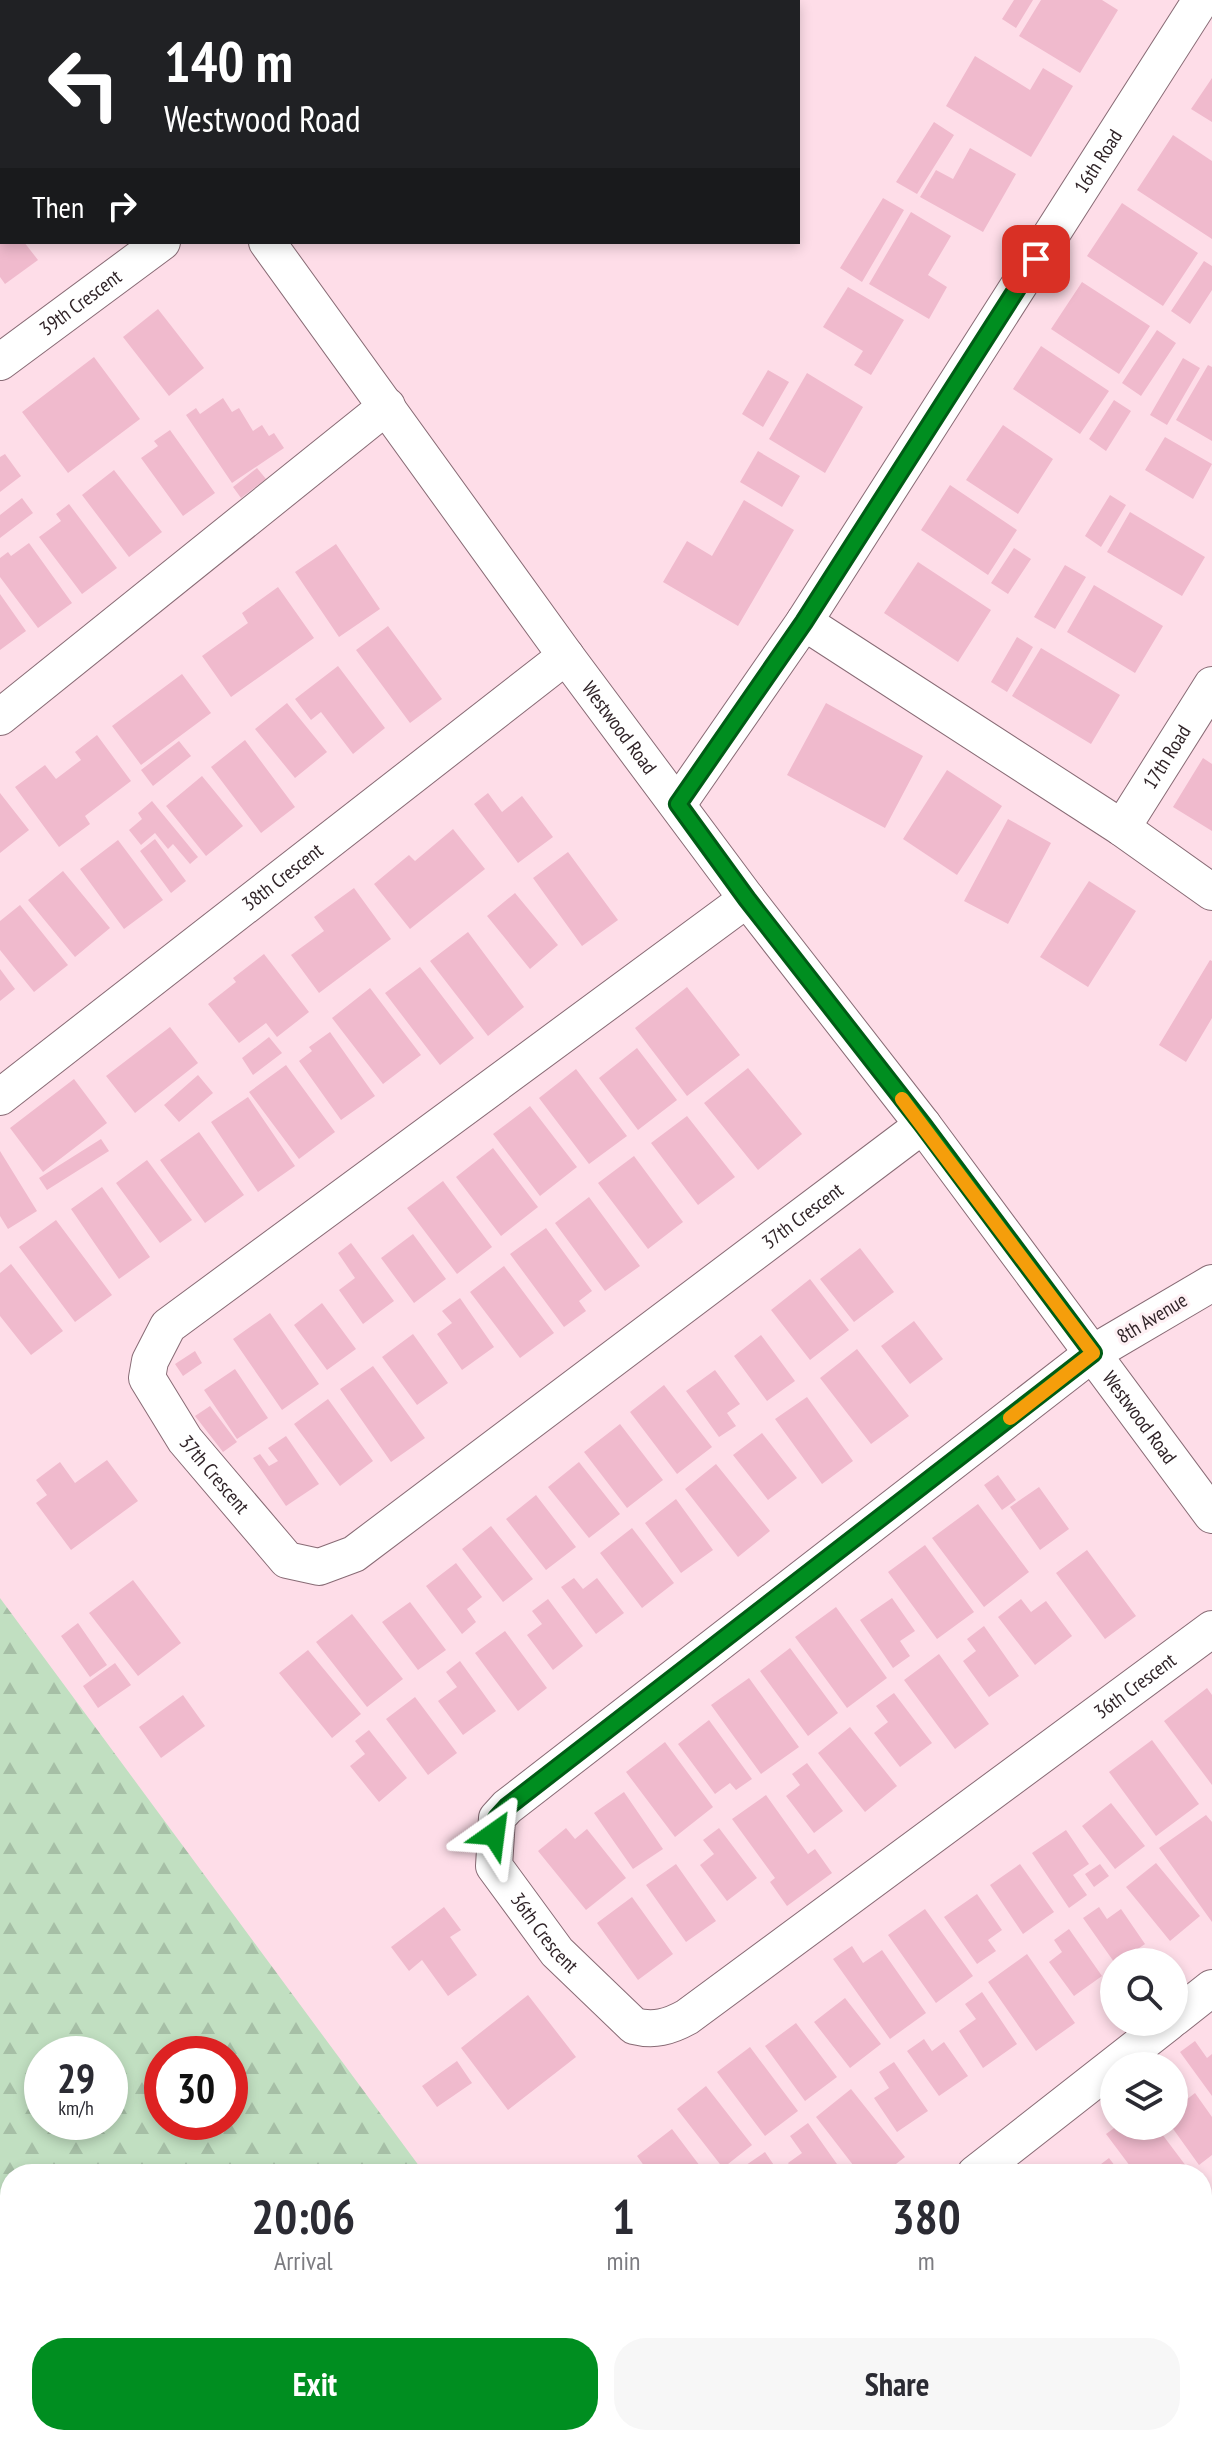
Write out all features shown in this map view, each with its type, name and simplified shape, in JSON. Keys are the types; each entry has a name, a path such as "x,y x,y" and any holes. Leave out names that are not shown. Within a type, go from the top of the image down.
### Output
{"street":[{"name":"16th Road","path":"678,804 804,622 1201,0"},
{"name":"39th Crescent","path":"0,362 159,244"},
{"name":"Westwood Road","path":"268,244 566,656 747,899 923,1125 1212,1515"},
{"path":"0,717 387,406"},
{"path":"804,622 1122,828 1212,892"},
{"name":"38th Crescent","path":"0,1097 566,656"},
{"name":"17th Road","path":"1122,828 1212,685"},
{"name":"37th Crescent","path":"747,899 168,1326 150,1361 147,1378 185,1440 287,1560 319,1567 337,1562 354,1554 923,1125"},
{"name":"8th Avenue","path":"1093,1353 1212,1283"},
{"name":"36th Crescent","path":"1093,1353 507,1807 497,1818 494,1866 557,1952 634,2026 647,2029 674,2024 1212,1629"},
{"path":"1188,2007 1212,1988"},
{"path":"988,2164 1151,2036"}],"green space":[{"path":"0,1598 418,2164 0,2164"}],"building":[{"path":"1014,0 1033,0 1016,28 1002,19"},
{"path":"1041,0 1102,0 1118,10 1080,73 1019,36"},
{"path":"975,56 1030,90 1043,68 1073,86 1031,157 946,106"},
{"path":"1212,78 1212,122 1191,109"},
{"path":"934,122 954,135 917,194 896,182"},
{"path":"1173,135 1212,161 1212,239 1137,190"},
{"path":"970,148 1016,174 983,232 920,197 936,170 953,179"},
{"path":"883,198 904,210 862,282 840,268"},
{"path":"1122,203 1198,253 1163,306 1087,256"},
{"path":"911,212 951,236 928,275 947,287 929,319 869,284"},
{"path":"0,244 26,244 38,260 5,284 0,277"},
{"path":"1204,261 1212,266 1212,290 1190,324 1171,311"},
{"path":"1082,282 1150,326 1119,374 1051,329"},
{"path":"848,287 904,320 871,375 854,365 863,351 823,327"},
{"path":"158,309 204,368 169,396 123,337"},
{"path":"1157,330 1176,343 1141,396 1122,383"},
{"path":"1041,346 1109,391 1080,434 1013,389"},
{"path":"94,357 140,419 68,473 22,412"},
{"path":"1183,358 1200,368 1167,425 1150,415"},
{"path":"1208,365 1212,367 1212,441 1176,420"},
{"path":"768,370 789,382 763,427 742,414"},
{"path":"807,373 863,407 825,473 769,439"},
{"path":"223,398 232,412 239,408 253,431 262,425 269,436 274,433 284,448 232,483 186,415 196,408 200,414"},
{"path":"1114,400 1131,411 1106,451 1089,439"},
{"path":"1003,425 1053,459 1018,514 966,480"},
{"path":"170,430 215,493 183,516 141,458 158,446 154,441"},
{"path":"1165,437 1212,464 1193,499 1145,470"},
{"path":"758,451 800,476 782,507 740,482"},
{"path":"5,454 21,476 0,492 0,457"},
{"path":"257,468 266,479 241,498 233,487"},
{"path":"114,470 162,532 129,557 82,495"},
{"path":"950,485 1017,530 988,575 921,530"},
{"path":"1110,495 1126,505 1101,547 1085,536"},
{"path":"22,498 33,513 0,538 0,515"},
{"path":"744,500 794,530 738,626 663,582 687,541 712,556"},
{"path":"69,504 117,568 82,594 39,537 61,521 56,514"},
{"path":"1130,512 1205,557 1182,596 1107,552"},
{"path":"29,543 72,603 38,628 0,577 0,558 8,552 11,556"},
{"path":"336,544 380,609 339,637 295,572"},
{"path":"1014,548 1031,559 1008,594 991,583"},
{"path":"918,562 991,610 958,662 884,613"},
{"path":"1065,565 1086,577 1055,629 1034,617"},
{"path":"1094,585 1163,626 1135,673 1067,632"},
{"path":"278,587 314,638 231,697 202,656 248,623 242,613"},
{"path":"0,594 26,631 0,650"},
{"path":"388,626 442,699 410,723 356,650"},
{"path":"1017,637 1033,647 1007,692 991,682"},
{"path":"1041,648 1120,695 1091,744 1012,696"},
{"path":"338,666 385,728 353,754 321,712 311,720 295,699"},
{"path":"182,674 211,713 141,765 112,726"},
{"path":"287,703 327,752 295,778 255,729"},
{"path":"826,703 923,756 885,828 787,775"},
{"path":"97,735 131,781 85,816 90,824 59,847 15,787 45,765 56,779 81,760 75,752"},
{"path":"245,740 295,807 261,833 211,767"},
{"path":"179,741 191,756 153,786 141,770"},
{"path":"1203,758 1212,764 1212,831 1173,807"},
{"path":"947,770 1002,806 957,875 903,839"},
{"path":"202,776 243,826 206,856 166,806"},
{"path":"0,793 29,830 0,853"},
{"path":"488,793 502,812 522,796 553,837 518,863 474,804"},
{"path":"152,801 198,857 190,864 173,844 168,849 155,833 141,845 129,830 142,819 138,813"},
{"path":"1008,819 1051,843 1008,924 964,901"},
{"path":"453,829 485,869 410,929 374,884 409,855 415,861"},
{"path":"155,839 186,881 171,893 140,851"},
{"path":"118,840 163,900 124,929 80,869"},
{"path":"568,852 618,920 582,946 533,878"},
{"path":"63,871 110,928 75,957 28,900"},
{"path":"1089,881 1136,911 1088,987 1040,957"},
{"path":"354,888 391,939 319,993 291,955 324,931 314,917"},
{"path":"515,893 558,945 530,969 487,916"},
{"path":"20,905 68,965 34,992 0,950 0,921"},
{"path":"468,932 524,1007 488,1036 430,961"},
{"path":"264,954 309,1012 277,1037 266,1023 239,1043 208,1004 236,982 233,978"},
{"path":"1210,960 1212,1018 1186,1062 1159,1045"},
{"path":"420,967 474,1038 440,1065 385,993"},
{"path":"0,969 15,989 0,1001"},
{"path":"687,987 740,1055 687,1096 635,1028"},
{"path":"370,988 421,1055 383,1084 332,1018"},
{"path":"170,1027 198,1063 135,1113 106,1076"},
{"path":"330,1032 375,1096 341,1120 299,1061 312,1051 309,1047"},
{"path":"269,1037 282,1053 253,1075 242,1058"},
{"path":"637,1048 677,1100 638,1130 599,1078"},
{"path":"286,1065 335,1132 299,1159 249,1092"},
{"path":"748,1068 802,1134 758,1170 704,1103"},
{"path":"576,1069 627,1136 589,1164 539,1098"},
{"path":"198,1075 213,1093 179,1122 164,1105"},
{"path":"74,1079 107,1123 43,1172 10,1128"},
{"path":"248,1097 295,1166 258,1192 211,1122"},
{"path":"530,1106 577,1167 540,1196 493,1134"},
{"path":"687,1116 735,1177 698,1205 651,1143"},
{"path":"199,1132 244,1195 205,1223 160,1160"},
{"path":"101,1139 109,1151 47,1190 39,1178"},
{"path":"493,1148 538,1207 501,1236 456,1177"},
{"path":"0,1151 37,1211 8,1229 0,1216"},
{"path":"634,1156 683,1222 648,1249 598,1183"},
{"path":"147,1160 192,1220 160,1243 116,1183"},
{"path":"443,1181 492,1247 457,1274 407,1208"},
{"path":"102,1187 150,1257 119,1279 71,1209"},
{"path":"589,1197 640,1266 605,1291 555,1223"},
{"path":"56,1220 112,1295 75,1322 19,1247"},
{"path":"546,1228 592,1291 579,1301 586,1311 564,1327 510,1254"},
{"path":"413,1234 446,1279 414,1303 381,1258"},
{"path":"351,1243 394,1301 363,1324 339,1290 355,1278 338,1253"},
{"path":"860,1248 894,1292 854,1322 820,1279"},
{"path":"11,1264 63,1331 31,1355 0,1316 0,1273"},
{"path":"504,1266 554,1333 520,1358 470,1292"},
{"path":"810,1279 849,1330 810,1360 771,1310"},
{"path":"460,1298 494,1347 462,1370 437,1334 452,1323 442,1311"},
{"path":"322,1303 356,1349 327,1370 294,1325"},
{"path":"270,1313 319,1384 282,1410 233,1339"},
{"path":"914,1321 943,1359 910,1384 881,1346"},
{"path":"413,1334 448,1383 417,1405 382,1357"},
{"path":"761,1335 795,1381 767,1401 734,1356"},
{"path":"857,1349 909,1416 871,1444 820,1378"},
{"path":"195,1351 202,1363 183,1376 175,1364"},
{"path":"373,1366 425,1438 391,1462 340,1389"},
{"path":"235,1369 268,1418 237,1439 204,1390"},
{"path":"715,1370 740,1404 727,1413 736,1426 719,1437 686,1391"},
{"path":"664,1385 712,1447 677,1474 630,1412"},
{"path":"807,1397 853,1461 822,1484 775,1419"},
{"path":"328,1399 373,1461 340,1486 294,1424"},
{"path":"210,1406 237,1442 223,1452 195,1416"},
{"path":"620,1424 663,1480 627,1508 584,1452"},
{"path":"762,1433 797,1478 768,1500 733,1455"},
{"path":"286,1436 319,1484 286,1506 253,1458 260,1454 269,1466 278,1461 268,1448"},
{"path":"107,1460 138,1501 71,1550 36,1503 47,1495 36,1480 60,1462 75,1483"},
{"path":"579,1462 620,1514 589,1538 548,1487"},
{"path":"716,1464 770,1531 738,1557 685,1489"},
{"path":"998,1475 1016,1500 1002,1510 984,1485"},
{"path":"1039,1487 1069,1529 1040,1550 1010,1507"},
{"path":"536,1495 576,1547 546,1570 506,1519"},
{"path":"676,1499 713,1550 681,1573 645,1523"},
{"path":"978,1504 1029,1572 984,1607 932,1538"},
{"path":"491,1526 533,1579 503,1602 462,1549"},
{"path":"632,1528 674,1583 642,1608 600,1553"},
{"path":"925,1545 974,1612 937,1639 888,1572"},
{"path":"1087,1550 1136,1616 1105,1639 1056,1573"},
{"path":"456,1563 482,1597 467,1609 476,1622 462,1634 426,1586"},
{"path":"574,1578 583,1589 597,1578 624,1613 596,1634 561,1587"},
{"path":"133,1580 181,1643 138,1676 89,1613"},
{"path":"892,1598 915,1631 900,1641 910,1656 893,1668 860,1620"},
{"path":"548,1599 583,1646 553,1670 527,1635 542,1624 532,1611"},
{"path":"1021,1599 1031,1612 1046,1601 1072,1636 1035,1665 998,1617"},
{"path":"410,1602 446,1650 418,1670 382,1622"},
{"path":"836,1607 887,1678 847,1708 795,1637"},
{"path":"352,1614 403,1679 367,1707 316,1642"},
{"path":"78,1623 107,1665 90,1677 61,1636"},
{"path":"984,1626 1019,1676 989,1697 963,1661 976,1651 967,1639"},
{"path":"505,1631 547,1688 518,1711 475,1653"},
{"path":"790,1648 838,1713 808,1736 760,1671"},
{"path":"308,1650 361,1714 332,1738 279,1673"},
{"path":"939,1654 989,1724 955,1749 904,1680"},
{"path":"460,1661 496,1711 463,1735 438,1701 457,1687 446,1672"},
{"path":"115,1663 131,1685 98,1708 83,1686"},
{"path":"749,1678 799,1747 761,1774 711,1705"},
{"path":"1207,1688 1212,1695 1212,1785 1164,1721"},
{"path":"894,1693 932,1743 900,1767 874,1733 888,1722 876,1706"},
{"path":"183,1695 205,1726 161,1758 139,1727"},
{"path":"415,1697 457,1753 428,1775 386,1719"},
{"path":"709,1720 752,1779 736,1790 730,1783 715,1794 678,1744"},
{"path":"850,1727 897,1786 865,1812 818,1753"},
{"path":"369,1730 407,1778 379,1802 350,1766 365,1754 355,1741"},
{"path":"1152,1740 1199,1804 1156,1836 1109,1772"},
{"path":"665,1742 713,1807 675,1837 626,1772"},
{"path":"807,1763 843,1811 814,1833 786,1796 800,1785 792,1774"},
{"path":"624,1792 663,1849 633,1869 594,1813"},
{"path":"766,1795 808,1854 815,1849 832,1873 787,1906 770,1882 775,1878 732,1819"},
{"path":"1111,1803 1145,1846 1115,1869 1082,1826"},
{"path":"1206,1815 1212,1822 1212,1922 1159,1848"},
{"path":"566,1828 575,1839 587,1829 626,1878 586,1910 538,1851"},
{"path":"719,1828 757,1878 727,1901 700,1865 714,1854 703,1840"},
{"path":"1066,1830 1089,1864 1073,1875 1087,1895 1069,1908 1032,1853"},
{"path":"1156,1863 1200,1916 1170,1941 1126,1887"},
{"path":"676,1864 716,1921 686,1942 646,1885"},
{"path":"1020,1864 1054,1912 1023,1934 990,1885"},
{"path":"1100,1864 1109,1876 1094,1887 1085,1874"},
{"path":"977,1894 1002,1930 988,1940 996,1951 977,1964 944,1917"},
{"path":"632,1897 673,1954 638,1980 597,1923"},
{"path":"444,1907 461,1930 450,1937 477,1975 448,1996 422,1960 409,1971 391,1947"},
{"path":"1099,1907 1107,1919 1121,1909 1145,1944 1139,1948 1104,1948 1083,1918"},
{"path":"925,1909 973,1976 936,2003 888,1935"},
{"path":"1069,1929 1100,1973 1100,1977 1074,1996 1049,1962 1062,1952 1054,1940"},
{"path":"852,1946 863,1963 882,1950 926,2013 890,2039 833,1959"},
{"path":"1027,1954 1075,2023 1036,2051 988,1982"},
{"path":"982,1992 1017,2044 983,2068 959,2031 976,2019 965,2004"},
{"path":"528,1995 576,2057 508,2110 461,2048"},
{"path":"845,1998 881,2044 850,2068 814,2022"},
{"path":"796,2023 837,2077 805,2101 765,2046"},
{"path":"924,2039 932,2051 944,2042 968,2076 939,2096 907,2051"},
{"path":"1195,2041 1207,2058 1212,2054 1212,2096 1188,2063 1188,2052 1180,2052"},
{"path":"750,2047 798,2111 765,2136 717,2072"},
{"path":"457,2061 472,2083 437,2107 422,2086"},
{"path":"894,2062 928,2111 897,2132 874,2098 889,2088 879,2072"},
{"path":"706,2086 752,2145 728,2164 720,2164 677,2109"},
{"path":"851,2089 905,2157 896,2164 852,2164 816,2117"},
{"path":"1195,2093 1212,2117 1212,2155 1198,2164 1181,2140 1188,2140 1188,2098"},
{"path":"808,2123 837,2164 789,2164 802,2153 790,2136"},
{"path":"672,2129 698,2164 643,2164 637,2156"},
{"path":"1110,2140 1166,2140 1184,2164 1128,2164"},
{"path":"765,2152 773,2164 748,2164"}],"slow traffic":[{"path":"902,1099 1093,1353 1010,1418"}],"route":[{"path":"494,1834 497,1818 507,1807 1093,1353 678,804 804,622 1036,259"}]}
